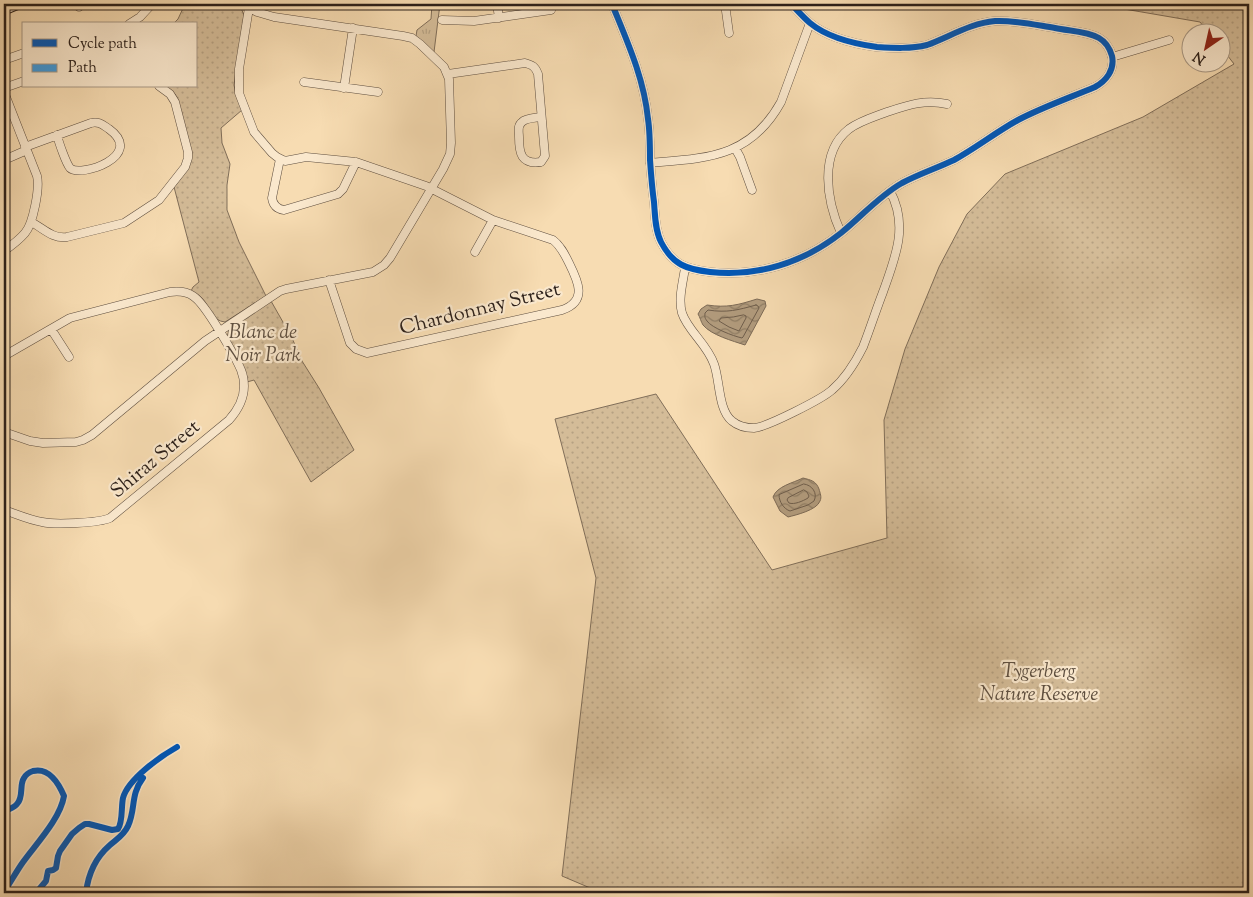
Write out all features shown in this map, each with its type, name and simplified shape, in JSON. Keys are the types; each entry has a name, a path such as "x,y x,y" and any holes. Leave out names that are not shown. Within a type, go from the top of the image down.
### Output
{"street":[{"path":"4,9 16,4"},
{"path":"132,22 140,17 152,4"},
{"path":"497,4 499,18"},
{"path":"612,4 641,79 648,119 655,216 660,241 666,251 685,268 696,270 737,273 758,271 784,265 822,247 890,191 912,178 959,157 1021,119 1102,83 1112,69 1110,48 1104,41 1091,34 1011,21 995,21 981,23 927,44 904,48 877,46 829,34 810,23 791,4"},
{"path":"726,4 729,32"},
{"path":"4,432 36,442 70,442 82,440 92,435 191,352 280,291 373,272 384,265 432,189 446,164 451,149 450,84 448,74 441,64 412,38 274,17 245,6 239,69 239,93 254,132 272,153 280,159 272,198 276,207 284,210 338,194 343,189 356,162"},
{"path":"442,20 474,21 551,10"},
{"path":"650,163 694,159 716,154 735,148 754,136 765,126 780,102 810,23"},
{"path":"344,88 353,28"},
{"path":"1112,57 1169,40"},
{"path":"4,60 22,54"},
{"path":"448,74 525,63 532,65 536,69 538,74 545,156 540,162 536,163 526,160 521,155 519,151 518,129 524,120 541,117"},
{"path":"4,251 24,235 29,228 38,185 37,176 4,90 22,82"},
{"path":"304,82 378,92"},
{"path":"31,222 54,236 67,237 124,223 162,199 185,167 188,152 175,102 170,94 162,88"},
{"path":"841,233 832,208 828,176 831,154 842,136 859,123 905,106 935,101 947,104"},
{"path":"4,160 26,148 56,136 97,122 115,134 119,139 120,147 116,156 104,165 75,171 68,166 56,136"},
{"path":"735,148 752,190"},
{"name":"Chardonnay Street","path":"280,159 285,161 306,157 356,162 426,186 493,220 550,239 558,244 578,282 578,294 572,305 562,310 367,353 356,349 350,343 329,280"},
{"path":"685,268 680,297 682,314 705,346 714,364 727,415 732,421 746,427 756,428 818,400 832,391 856,363 898,249 900,228 895,200 890,191"},
{"path":"475,252 493,220"},
{"name":"Shiraz Street","path":"4,356 76,316 180,291 188,293 197,299 219,331 240,368 244,380 243,398 229,420 110,518 99,522 47,523 4,510"},
{"path":"51,329 69,357"}],"green space":[{"path":"185,4 235,4 241,8 244,15 234,85 242,110 221,128 222,143 230,164 227,185 227,210 239,242 266,296 225,322 217,319 202,298 191,291 199,282 174,187 187,170 191,152 178,101 175,94 168,88 198,88 198,22 175,22"},
{"path":"432,4 440,4 434,52 416,36 417,30 431,19"},
{"name":"Tygerberg Nature Reserve","path":"1095,4 1249,4 1249,893 602,893 562,876 596,578 555,419 656,394 772,570 887,538 884,420 905,349 939,267 967,214 1005,174 1143,117 1220,72 1230,72 1230,66 1234,64 1230,59 1230,22 1200,22"},
{"name":"Blanc de Noir Park","path":"271,301 292,338 302,361 354,450 311,482 254,380 247,382 227,337 229,329"}],"water":[{"path":"757,299 765,301 766,306 745,345 711,332 703,325 698,314 707,305 732,305"},
{"path":"803,478 811,480 816,484 821,495 820,501 811,509 788,517 780,511 773,497 782,487"}],"marked path":[{"path":"4,821 7,828 4,848"}],"cycle path":[{"path":"612,4 643,89 649,129 656,227 659,237 675,261 687,267 710,272 728,273 762,270 779,266 811,252 841,233 878,200 902,183 954,160 1027,115 1103,82 1111,70 1113,61 1109,48 1099,38 1083,33 1018,22 986,22 969,27 927,45 909,48 877,47 860,44 833,36 817,28 791,4"},
{"path":"36,893 46,881 48,871 56,868 60,851 72,834 85,824 112,830 118,829 123,798 131,783 154,762 177,747"},
{"path":"4,812 14,807 19,801 23,781 27,774 33,771 39,770 49,774 59,786 64,796 62,805 52,823 4,892"},
{"path":"86,893 88,880 96,861 128,826 136,790 143,778"}]}
